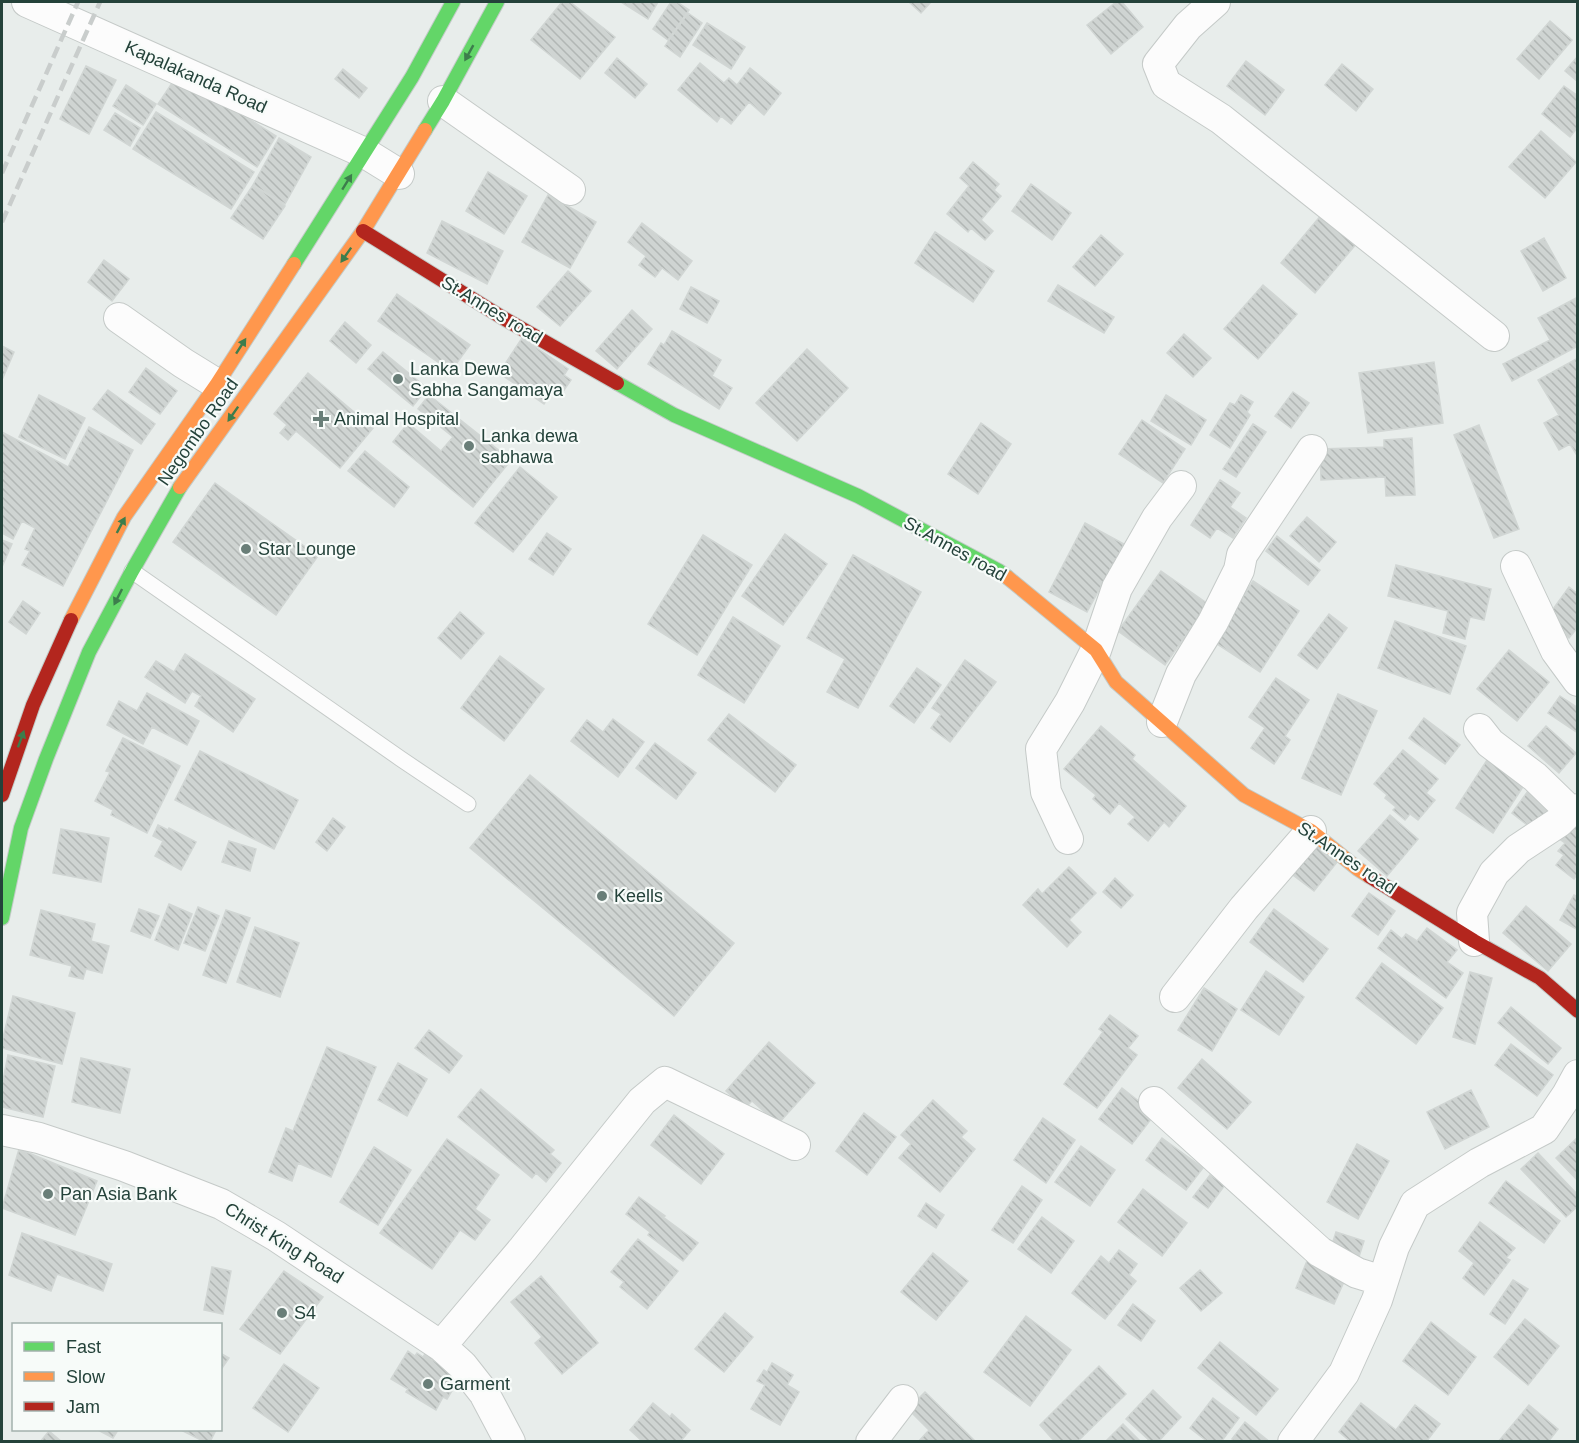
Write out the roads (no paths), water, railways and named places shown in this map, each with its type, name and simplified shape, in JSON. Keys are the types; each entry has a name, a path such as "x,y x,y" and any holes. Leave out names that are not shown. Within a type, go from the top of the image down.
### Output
{"main road":[{"name":"Negombo Road","path":"2,795 33,705 62,638 124,517 217,384 412,77 453,2"},
{"name":"Negombo Road","path":"2,918 21,828 46,759 89,652 132,571 179,489 363,231 443,101 497,2"},
{"name":"St.Annes road","path":"363,231 503,318 674,415 858,496 999,571 1096,650 1116,682 1244,795 1311,831 1358,868 1474,941 1540,978 1578,1011"}],"street":[{"name":"Kapalakanda Road","path":"27,2 364,153 399,174"},
{"path":"1215,2 1188,26 1158,64 1166,84 1221,119 1494,336"},
{"path":"443,101 570,190"},
{"path":"119,318 217,384"},
{"path":"1162,722 1181,674 1213,622 1239,570 1242,555 1312,450"},
{"path":"1068,839 1046,792 1041,749 1070,702 1096,650 1118,588 1157,518 1181,486"},
{"path":"1516,566 1556,651 1578,681"},
{"path":"1474,941 1472,913 1494,873 1518,849 1574,810 1490,742 1479,729"},
{"path":"1175,997 1244,908 1311,831"},
{"path":"1293,1442 1344,1372 1377,1300 1394,1247 1415,1204 1479,1163 1544,1128 1567,1095 1578,1074"},
{"path":"441,1346 642,1101 665,1082 795,1145"},
{"path":"1154,1102 1320,1252 1357,1273 1383,1281"},
{"name":"Christ King Road","path":"2,1130 39,1138 124,1166 221,1204 276,1236 441,1346 462,1365 484,1393 510,1442"},
{"path":"871,1442 903,1400"}],"lane":[{"path":"132,571 468,804"}],"railway":[{"path":"2,173 78,2"},
{"path":"2,222 100,2"}],"place":[{"name":"Lanka Dewa Sabha Sangamaya","path":"398,379"},
{"name":"Animal Hospital","path":"321,419"},
{"name":"Lanka dewa sabhawa","path":"469,446"},
{"name":"Star Lounge","path":"246,549"},
{"name":"Keells","path":"602,896"},
{"name":"Pan Asia Bank","path":"48,1194"},
{"name":"S4","path":"282,1313"},
{"name":"Garment","path":"428,1384"}]}
